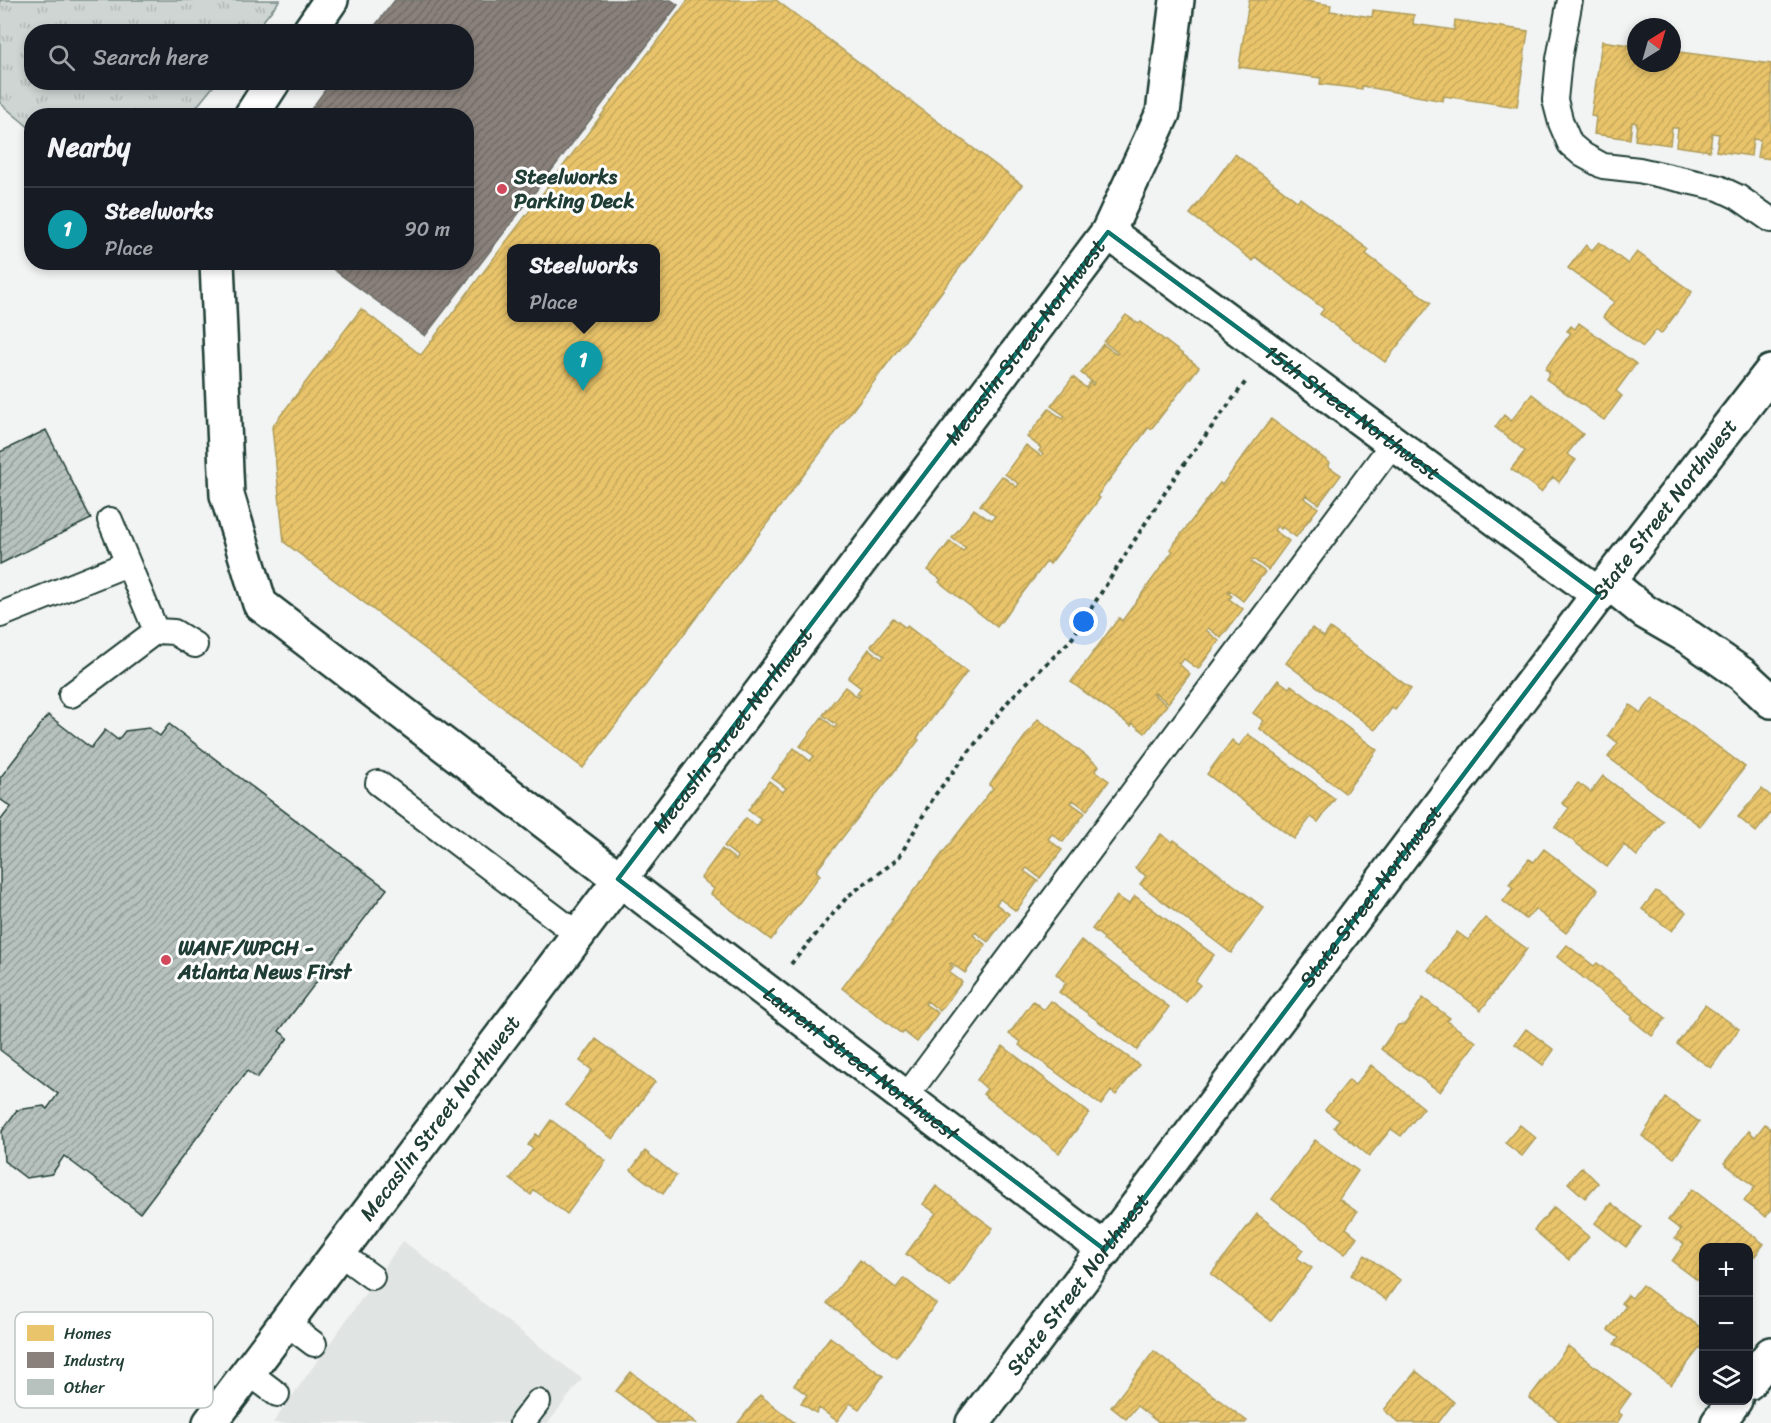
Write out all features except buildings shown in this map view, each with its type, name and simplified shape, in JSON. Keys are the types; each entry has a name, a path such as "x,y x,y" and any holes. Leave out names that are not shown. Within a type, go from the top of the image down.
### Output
{"street":[{"path":"314,24 331,0"},
{"name":"Mecaslin Street Northwest","path":"210,1423 1108,232 1163,113 1177,0"},
{"path":"255,108 268,90"},
{"name":"15th Street Northwest","path":"1108,232 1394,442 1604,589 1690,638 1743,675 1771,701"},
{"name":"Laurent Street Northwest","path":"217,270 227,495 260,604 1105,1250"},
{"name":"State Street Northwest","path":"973,1423 1771,372"},
{"path":"1753,1378 1771,1354"},
{"path":"1718,1423 1732,1405"}],"lane":[{"path":"1570,0 1556,100 1561,123 1570,144 1583,156 1603,166 1639,170 1719,188 1738,197 1771,220"},
{"path":"905,1098 1394,442"},
{"path":"110,520 156,631"},
{"path":"0,615 127,564"},
{"path":"71,695 156,631 174,632 195,645"},
{"path":"378,783 577,934"},
{"path":"338,1252 372,1277"},
{"path":"285,1322 314,1344"},
{"path":"248,1372 277,1394"},
{"path":"522,1423 538,1402"}],"path":[{"path":"767,993 848,896 898,859 942,786 1011,699 1071,640 1178,472 1237,395 1267,349"}],"highlighted area":[{"path":"1108,232 1599,595 1105,1250 618,879"}],"shaded area":[{"path":"403,1241 582,1379 548,1423 273,1423"}],"green space":[{"path":"0,0 280,0 261,24 24,24 24,90 210,90 196,108 24,108 24,123 0,103"}],"place":[{"name":"Steelworks Parking Deck","path":"502,189"},
{"name":"Steelworks","path":"583,391"},
{"name":"WANF/WPCH - Atlanta News First","path":"166,960"}]}
